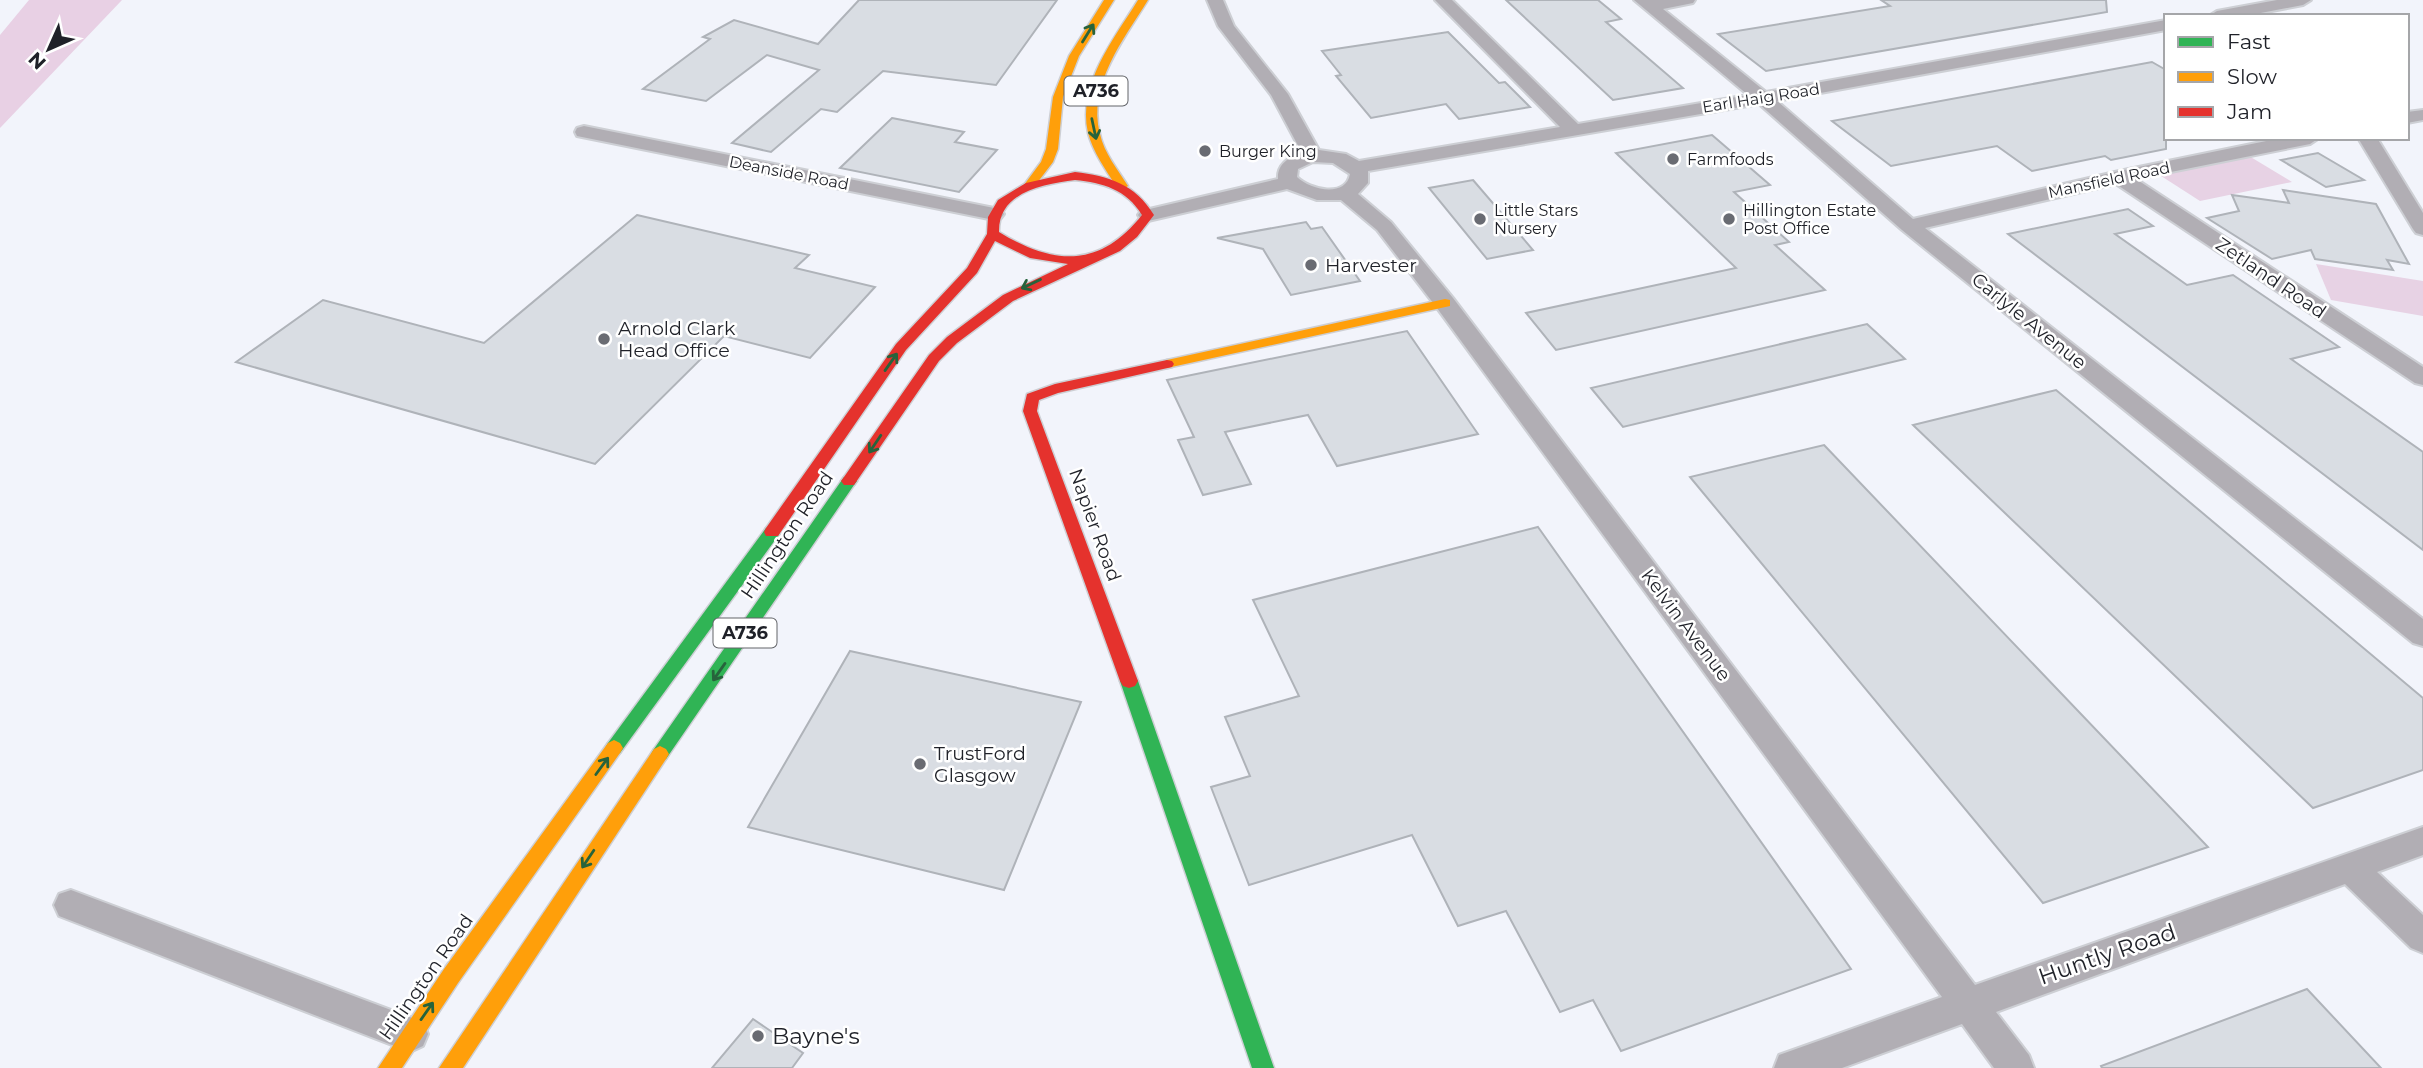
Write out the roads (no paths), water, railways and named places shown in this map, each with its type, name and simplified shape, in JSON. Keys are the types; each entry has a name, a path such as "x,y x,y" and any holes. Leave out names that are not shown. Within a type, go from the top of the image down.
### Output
{"main road":[{"name":"A736","path":"1030,186 1047,162 1052,149 1058,97 1074,56 1109,0"},
{"name":"A736","path":"1122,186 1096,138 1091,123 1097,85 1143,0"},
{"name":"A736","path":"1075,176 1105,179 1138,195 1148,215 1142,229 1134,238 1112,252 1069,260 1036,258 1014,251 993,234 994,214 1012,194 1030,186 1075,176"},
{"name":"Hillington Road","path":"389,1068 410,1034 760,549 894,356 922,321 976,267 993,234"},
{"name":"Hillington Road","path":"450,1068 591,854 934,358 972,321 1017,290 1094,257"},
{"name":"Napier Road","path":"1263,1068 1084,553 1030,411 1032,397 1055,389 1445,303"}],"street":[{"path":"1216,0 1217,9 1237,42 1280,96 1312,156"},
{"path":"1443,0 1573,130"},
{"path":"1645,3 1687,0"},
{"path":"2228,14 2303,0"},
{"name":"Carlyle Avenue","path":"1645,3 1761,97 1909,226 2423,635"},
{"name":"Earl Haig Road","path":"1350,180 1573,130 2164,25"},
{"name":"Deanside Road","path":"584,132 994,214"},
{"name":"Mansfield Road","path":"1909,226 2119,177 2299,140"},
{"path":"2368,140 2423,229"},
{"path":"1312,156 1337,158 1350,180 1313,194 1290,183 1287,178 1288,168 1293,163 1312,156"},
{"name":"Zetland Road","path":"2119,177 2423,379"},
{"name":"Kelvin Avenue","path":"1350,180 2017,1068"},
{"path":"1148,215 1290,183"},
{"name":"Huntly Road","path":"1792,1068 2423,841"},
{"path":"2351,869 2423,937"},
{"path":"71,905 410,1034"}],"place":[{"name":"Burger King","path":"1205,151"},
{"name":"Farmfoods","path":"1673,159"},
{"name":"Little Stars Nursery","path":"1480,219"},
{"name":"Hillington Estate Post Office","path":"1729,219"},
{"name":"Harvester","path":"1311,265"},
{"name":"Arnold Clark Head Office","path":"604,339"},
{"name":"TrustFord Glasgow","path":"920,764"},
{"name":"Bayne's","path":"758,1036"}]}
